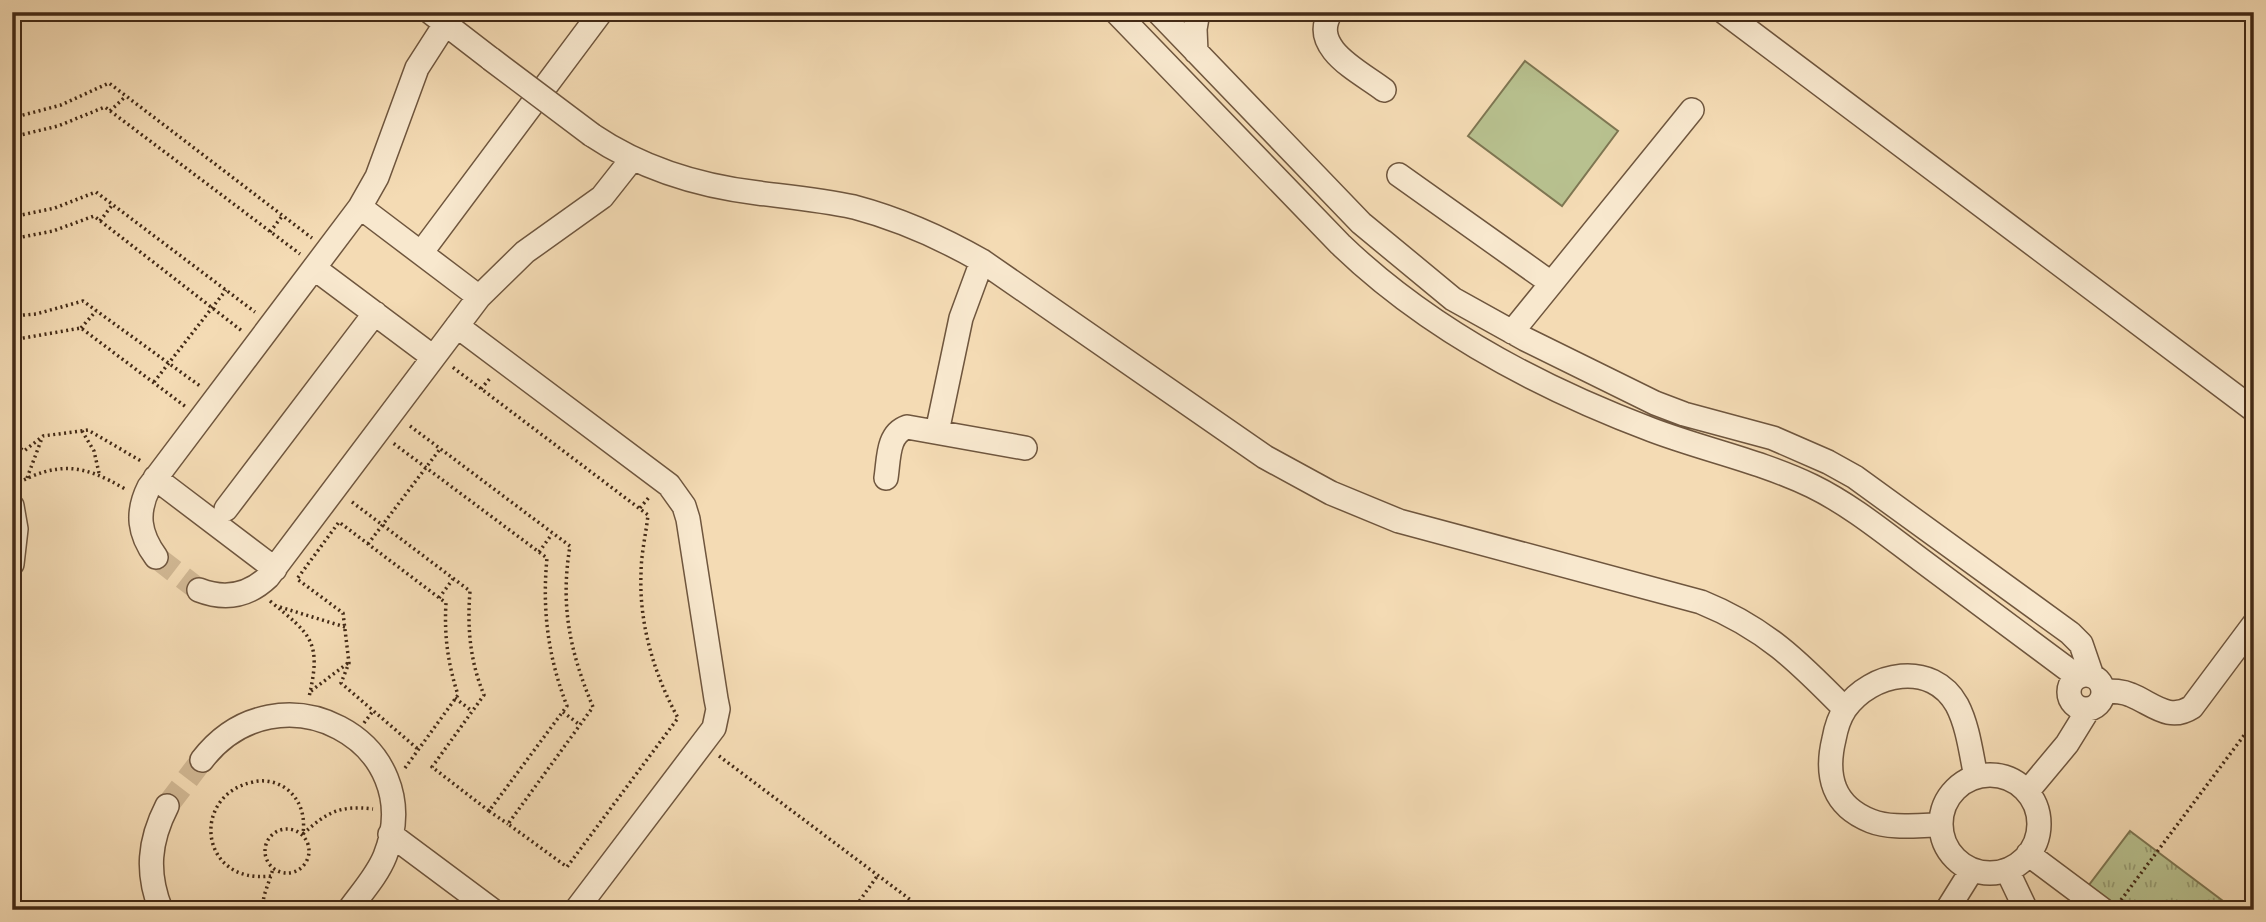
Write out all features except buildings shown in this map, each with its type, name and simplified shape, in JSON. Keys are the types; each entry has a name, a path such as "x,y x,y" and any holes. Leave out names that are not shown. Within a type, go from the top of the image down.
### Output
{"lane":[{"path":"421,253 601,12"},
{"path":"1116,12 1373,276 1410,305 1449,331 1560,390 1653,430 1776,471 1831,496 2091,681 2125,692 2167,713 2185,712 2192,707 2254,624"},
{"path":"1158,12 1361,222 1406,262 1466,306 1512,332 1655,403 1684,414 1773,438 1855,477 2070,633 2081,644 2100,704 2088,710 2067,744 2027,792"},
{"path":"1196,52 1195,29 1198,12"},
{"path":"1331,12 1325,25 1329,47 1384,90"},
{"path":"1724,12 2254,410"},
{"path":"156,557 143,536 140,523 143,498 308,262 328,250 360,207 377,177 417,68 442,16 491,59 592,135 632,159 669,173 727,188 854,207 920,230 982,261 1265,457 1331,493 1399,520 1723,610 1781,647 1845,709"},
{"path":"1512,332 1692,110"},
{"path":"199,590 212,595 237,595 259,585 275,569 479,297 525,253 602,197 632,159"},
{"path":"1399,175 1551,284"},
{"path":"360,207 479,297"},
{"path":"937,432 961,318 982,261"},
{"path":"308,262 434,356"},
{"path":"1449,331 1454,316 1466,306"},
{"path":"226,509 375,313"},
{"path":"457,326 669,485 684,506 688,519 717,719 709,737 576,910"},
{"path":"1560,390 1571,380 1575,364"},
{"path":"886,478 892,439 898,431 907,427 1025,448"},
{"path":"155,478 275,569"},
{"path":"12,506 16,529 12,564"},
{"path":"1940,825 1874,822 1854,813 1839,797 1830,776 1830,754 1837,724 1845,709 1854,699 1879,682 1908,674 1927,679 1944,689 1956,704 1964,722 1976,777"},
{"path":"2088,710 2081,709 2071,700 2070,687 2091,681"},
{"path":"202,760 225,735 254,719 271,715 305,716 340,727 368,749 387,780 391,824 385,857 349,910"},
{"path":"1998,776 2009,779 2027,792 2033,801 2039,823 2038,834 2028,854 2007,870 1990,873 1972,870 1953,857 1942,837 1940,825 1941,815 1950,795 1957,787 1976,777 1998,776"},
{"path":"161,910 154,893 151,857 153,839 167,806"},
{"path":"391,824 492,910"},
{"path":"2028,854 2103,910"},
{"path":"1947,910 1972,870"},
{"path":"2007,870 2026,910"}],"path":[{"path":"12,118 61,105 109,83 328,250"},
{"path":"110,111 127,96"},
{"path":"12,137 58,126 105,107 308,262"},
{"path":"12,217 55,208 96,192 256,313 264,304"},
{"path":"100,221 113,204"},
{"path":"270,232 283,215"},
{"path":"12,239 53,231 94,216 242,332"},
{"path":"154,382 226,290"},
{"path":"12,316 36,314 83,301 199,387 206,378"},
{"path":"12,340 81,328 96,311"},
{"path":"81,328 186,407 178,416"},
{"path":"352,502 470,591 470,645 484,695 432,767 567,867 678,718 658,677 645,628 641,573 648,515 434,356"},
{"path":"410,426 570,546 565,588 568,632 593,708 508,824"},
{"path":"12,442 24,451 43,436 88,430 140,462 147,453"},
{"path":"82,431 94,451 99,474"},
{"path":"377,432 547,558 544,613 552,660 567,706 489,811"},
{"path":"27,478 43,436"},
{"path":"368,544 440,449"},
{"path":"12,486 47,471 67,468 99,474 130,492"},
{"path":"339,523 439,598 446,603 446,646 458,695 419,750 341,683 349,663 343,613 297,579 339,523"},
{"path":"539,552 553,533"},
{"path":"439,598 453,579"},
{"path":"268,599 303,628 312,642 315,663 305,716"},
{"path":"276,605 345,627"},
{"path":"311,691 349,663"},
{"path":"455,698 472,711"},
{"path":"563,712 580,725"},
{"path":"2114,910 2254,723"},
{"path":"712,751 924,910"},
{"path":"271,876 247,876 227,867 219,859 214,848 211,825 213,814 225,795 255,781 266,780 283,787 296,799 301,807 303,834 309,848 307,862 295,872 274,869 268,863 264,847 272,833 288,828 303,834"},
{"path":"303,834 321,818 347,808 365,808 391,824"},
{"path":"262,910 274,869"},
{"path":"853,910 878,875"},
{"path":"12,901 30,910"}],"green space":[{"path":"1525,61 1618,131 1562,206 1468,136"},
{"path":"2130,831 2235,910 2070,910"}],"tunnel":[{"path":"156,557 199,590"},
{"path":"167,806 202,760"}]}
